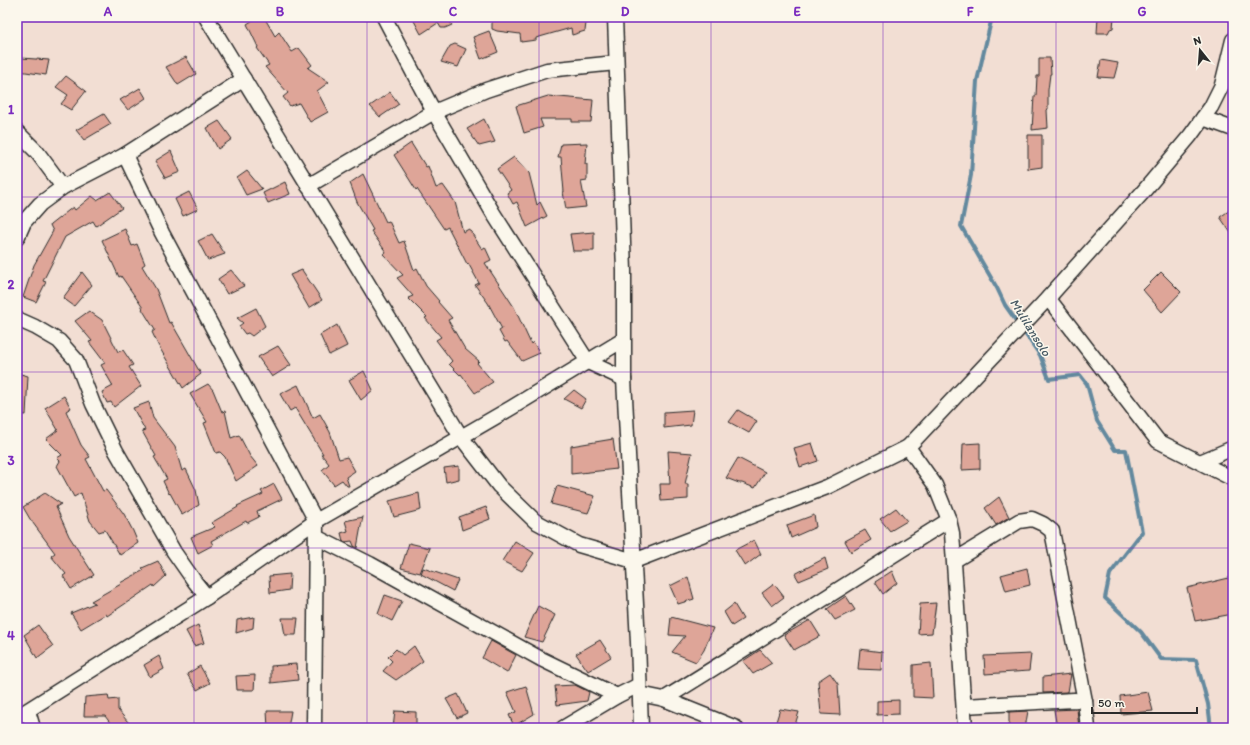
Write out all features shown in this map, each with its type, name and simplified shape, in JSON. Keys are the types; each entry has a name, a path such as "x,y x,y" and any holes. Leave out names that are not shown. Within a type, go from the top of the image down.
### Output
{"street":[{"path":"206,17 461,438 499,486 535,521 579,545 634,561 827,487 908,448 1048,298 1143,192 1190,136 1227,85 1233,40"},
{"path":"384,17 434,112 493,212 588,362 624,379"},
{"path":"615,17 624,271 624,379 641,728"},
{"path":"308,186 434,112 486,90 547,70 616,63"},
{"path":"17,238 24,222 40,204 63,187 125,155 244,79"},
{"path":"1203,118 1233,129"},
{"path":"17,132 37,152 63,187"},
{"path":"125,155 162,233 316,521 314,728"},
{"path":"1048,298 1158,441 1233,479"},
{"path":"17,319 35,327 59,341 76,360 93,404 116,451 174,552 207,597"},
{"path":"33,728 23,714 207,597 316,521 461,438 623,340"},
{"path":"908,448 935,485 949,520 952,533 965,728"},
{"path":"1200,462 1233,448"},
{"path":"955,560 1018,521 1032,519 1044,524 1052,531 1085,701 1088,728"},
{"path":"664,699 949,520"},
{"path":"316,537 370,564 541,659 617,696"},
{"path":"563,728 617,696 640,690 736,728"},
{"path":"964,706 1074,700 1085,701"}],"building":[{"path":"258,17 264,17 275,36 279,32 292,52 299,48 312,65 308,68 329,82 317,91 328,112 310,122 299,103 290,106 283,97 288,93 265,67 269,65 257,48 258,47 247,24"},
{"path":"412,17 447,17 452,25 441,28 438,23 421,34"},
{"path":"492,17 596,17 597,20 586,23 585,31 572,35 571,28 536,38 536,40 521,42 520,34 492,29"},
{"path":"1098,17 1114,17 1113,28 1110,29 1108,33 1097,33"},
{"path":"489,31 498,52 481,59 473,37"},
{"path":"455,44 466,49 458,67 441,62 450,46"},
{"path":"186,57 196,74 178,85 166,67"},
{"path":"22,58 49,60 46,75 19,71"},
{"path":"1039,58 1050,58 1051,74 1048,90 1047,110 1048,128 1032,130 1034,96 1036,96 1037,76 1039,76"},
{"path":"1101,60 1118,63 1114,78 1098,77"},
{"path":"66,76 86,91 71,110 61,104 68,95 56,87"},
{"path":"140,88 146,98 128,110 120,100"},
{"path":"390,92 399,104 380,117 370,106"},
{"path":"548,96 593,100 591,122 572,122 572,119 540,119 543,127 524,133 516,106"},
{"path":"104,114 111,124 84,140 76,130"},
{"path":"484,119 495,142 479,146 467,129"},
{"path":"219,121 232,139 218,149 207,128"},
{"path":"1028,135 1042,135 1042,167 1028,169"},
{"path":"411,143 426,167 428,166 436,188 443,185 455,202 463,232 469,229 482,249 485,247 491,260 485,263 514,307 531,344 533,342 540,353 522,361 507,341 505,342 499,331 502,329 488,303 475,285 479,283 468,263 467,264 448,227 444,229 417,189 416,190 394,155"},
{"path":"587,143 585,164 587,164 587,180 581,181 586,207 566,209 563,192 561,157 558,157 561,144"},
{"path":"171,151 180,172 165,178 155,161"},
{"path":"514,157 529,173 537,205 540,202 547,216 527,227 517,202 513,204 507,193 511,190 497,169"},
{"path":"247,171 262,189 246,195 237,178"},
{"path":"363,174 386,222 389,221 399,243 404,241 414,270 417,268 426,286 452,318 448,320 465,349 479,361 477,363 493,382 475,393 461,374 460,375 449,364 452,361 436,340 441,337 425,318 427,317 408,298 413,296 397,278 403,275 383,254 386,252 371,231 373,230 357,202 350,183"},
{"path":"285,182 290,194 268,203 263,193"},
{"path":"110,192 122,208 96,226 93,221 65,237 43,281 46,282 36,302 23,297 34,265 53,231 50,225 73,207 75,210 92,196 97,200"},
{"path":"189,192 198,209 183,216 175,199"},
{"path":"1233,208 1233,236 1220,217"},
{"path":"125,229 132,246 137,244 145,264 142,266 156,289 169,323 171,322 201,374 183,388 158,345 152,332 155,330 142,309 143,308 121,276 119,277 102,240"},
{"path":"594,232 594,251 573,251 570,234"},
{"path":"212,234 225,254 208,260 198,241"},
{"path":"231,270 244,286 227,294 218,279"},
{"path":"302,270 322,300 309,308 290,275"},
{"path":"82,272 92,285 74,306 63,298"},
{"path":"1161,272 1181,292 1162,312 1143,290"},
{"path":"256,308 265,326 252,336 248,333 245,334 239,326 243,323 237,318"},
{"path":"89,311 102,320 118,352 123,350 133,365 129,367 141,386 114,407 111,402 107,403 102,392 113,386 101,365 105,363 89,342 92,341 75,321"},
{"path":"337,325 347,346 329,355 320,335"},
{"path":"278,346 291,365 272,377 258,357"},
{"path":"364,371 373,390 361,400 349,380"},
{"path":"17,373 28,376 26,415 17,414"},
{"path":"208,384 213,390 222,412 225,411 231,438 239,435 250,456 258,466 236,481 225,457 220,452 216,453 204,423 207,422 190,394"},
{"path":"298,385 313,418 320,414 330,432 339,459 347,457 355,471 346,477 349,486 347,486 342,480 334,485 322,470 329,464 321,454 323,454 295,408 290,411 280,394"},
{"path":"574,390 586,399 581,408 564,399"},
{"path":"64,396 71,408 66,411 81,445 90,457 86,459 103,491 106,490 124,514 138,543 120,555 105,530 99,532 90,521 81,493 74,497 57,466 60,461 57,458 62,455 46,439 58,430 45,408"},
{"path":"149,402 153,418 175,447 182,471 186,469 196,490 199,505 182,515 163,481 167,479 154,457 156,456 142,431 145,430 133,408"},
{"path":"693,410 691,425 664,428 664,412"},
{"path":"738,410 757,421 749,433 729,422"},
{"path":"613,439 617,469 571,474 571,446"},
{"path":"812,443 818,461 800,467 794,448"},
{"path":"980,443 980,469 962,470 963,444"},
{"path":"668,451 692,453 685,484 688,484 688,499 661,501 660,484 670,484"},
{"path":"738,458 765,472 755,488 726,478"},
{"path":"459,466 459,479 446,482 444,468"},
{"path":"274,484 282,499 257,511 259,517 247,523 246,521 211,541 213,545 198,553 191,537 215,527 211,523 238,507 237,506 263,494 261,491"},
{"path":"557,486 595,496 588,513 551,504"},
{"path":"45,493 61,504 56,507 69,536 94,575 71,589 63,576 66,574 51,556 55,553 23,507"},
{"path":"419,493 421,510 394,517 389,501"},
{"path":"999,497 1009,517 996,525 985,508"},
{"path":"486,507 490,519 462,530 459,517"},
{"path":"896,508 907,521 890,531 880,519"},
{"path":"814,515 816,527 791,538 787,525"},
{"path":"363,517 357,548 354,546 352,541 343,541 341,533 348,531 345,521"},
{"path":"865,530 871,540 851,552 845,541"},
{"path":"754,540 761,554 745,566 735,550"},
{"path":"515,541 534,553 522,571 502,561"},
{"path":"409,543 430,548 420,573 401,568"},
{"path":"825,558 828,569 799,581 795,574"},
{"path":"158,561 166,576 154,587 153,585 107,616 106,614 81,629 71,613 95,603 91,601 144,570 142,568"},
{"path":"423,568 458,580 453,591 421,574"},
{"path":"1027,568 1030,585 1006,591 1001,575"},
{"path":"892,571 897,583 883,594 875,582"},
{"path":"290,574 289,590 270,593 269,576"},
{"path":"688,577 694,599 678,604 670,586"},
{"path":"1233,577 1233,614 1195,621 1187,588"},
{"path":"774,584 784,597 772,606 762,593"},
{"path":"385,595 402,601 392,621 378,614"},
{"path":"846,596 855,610 835,620 827,609"},
{"path":"936,603 932,633 918,634 920,604"},
{"path":"734,604 743,619 732,626 724,612"},
{"path":"538,606 555,615 542,642 524,637"},
{"path":"254,617 253,628 236,633 237,620"},
{"path":"671,617 713,628 704,650 696,662 672,652 685,636 669,635"},
{"path":"282,618 298,618 296,635 285,635"},
{"path":"810,620 820,636 794,650 784,635"},
{"path":"38,625 53,646 37,658 24,635"},
{"path":"198,625 204,643 194,646 186,631"},
{"path":"600,640 611,657 588,671 576,654"},
{"path":"491,641 516,655 507,673 482,658"},
{"path":"414,646 423,661 396,680 383,671 392,661 388,657 396,649 403,655"},
{"path":"860,649 882,652 881,670 858,669"},
{"path":"760,650 772,663 753,674 743,661"},
{"path":"1031,654 1029,671 985,674 984,656"},
{"path":"159,656 164,669 150,677 144,665"},
{"path":"931,663 933,698 913,697 913,665"},
{"path":"296,664 298,680 271,683 271,666"},
{"path":"200,666 210,683 197,690 187,674"},
{"path":"830,673 838,684 840,715 821,714 818,681"},
{"path":"1071,674 1068,692 1043,693 1043,677"},
{"path":"255,675 254,690 237,690 236,676"},
{"path":"575,685 589,692 587,701 557,705 555,686"},
{"path":"526,686 534,714 514,726 509,715 516,712 507,692"},
{"path":"1148,692 1153,711 1121,714 1120,696"},
{"path":"458,694 467,713 457,718 446,699"},
{"path":"108,695 109,700 118,699 118,710 133,728 114,728 105,716 84,716 85,697"},
{"path":"899,700 899,714 877,715 877,701"},
{"path":"780,709 799,712 794,728 774,728"},
{"path":"1077,709 1079,728 1057,728 1054,710"},
{"path":"267,711 291,711 288,728 268,728"},
{"path":"395,711 416,712 416,728 393,728"},
{"path":"1028,711 1025,728 1009,728 1009,712"}],"waterway":[{"name":"Mulilansolo","path":"992,17 977,81 971,175 961,226 997,288 1005,305 1040,355 1049,379 1080,375 1087,384 1097,421 1115,450 1126,450 1142,532 1110,574 1105,598 1141,632 1161,659 1196,660 1208,704 1211,728"}]}
